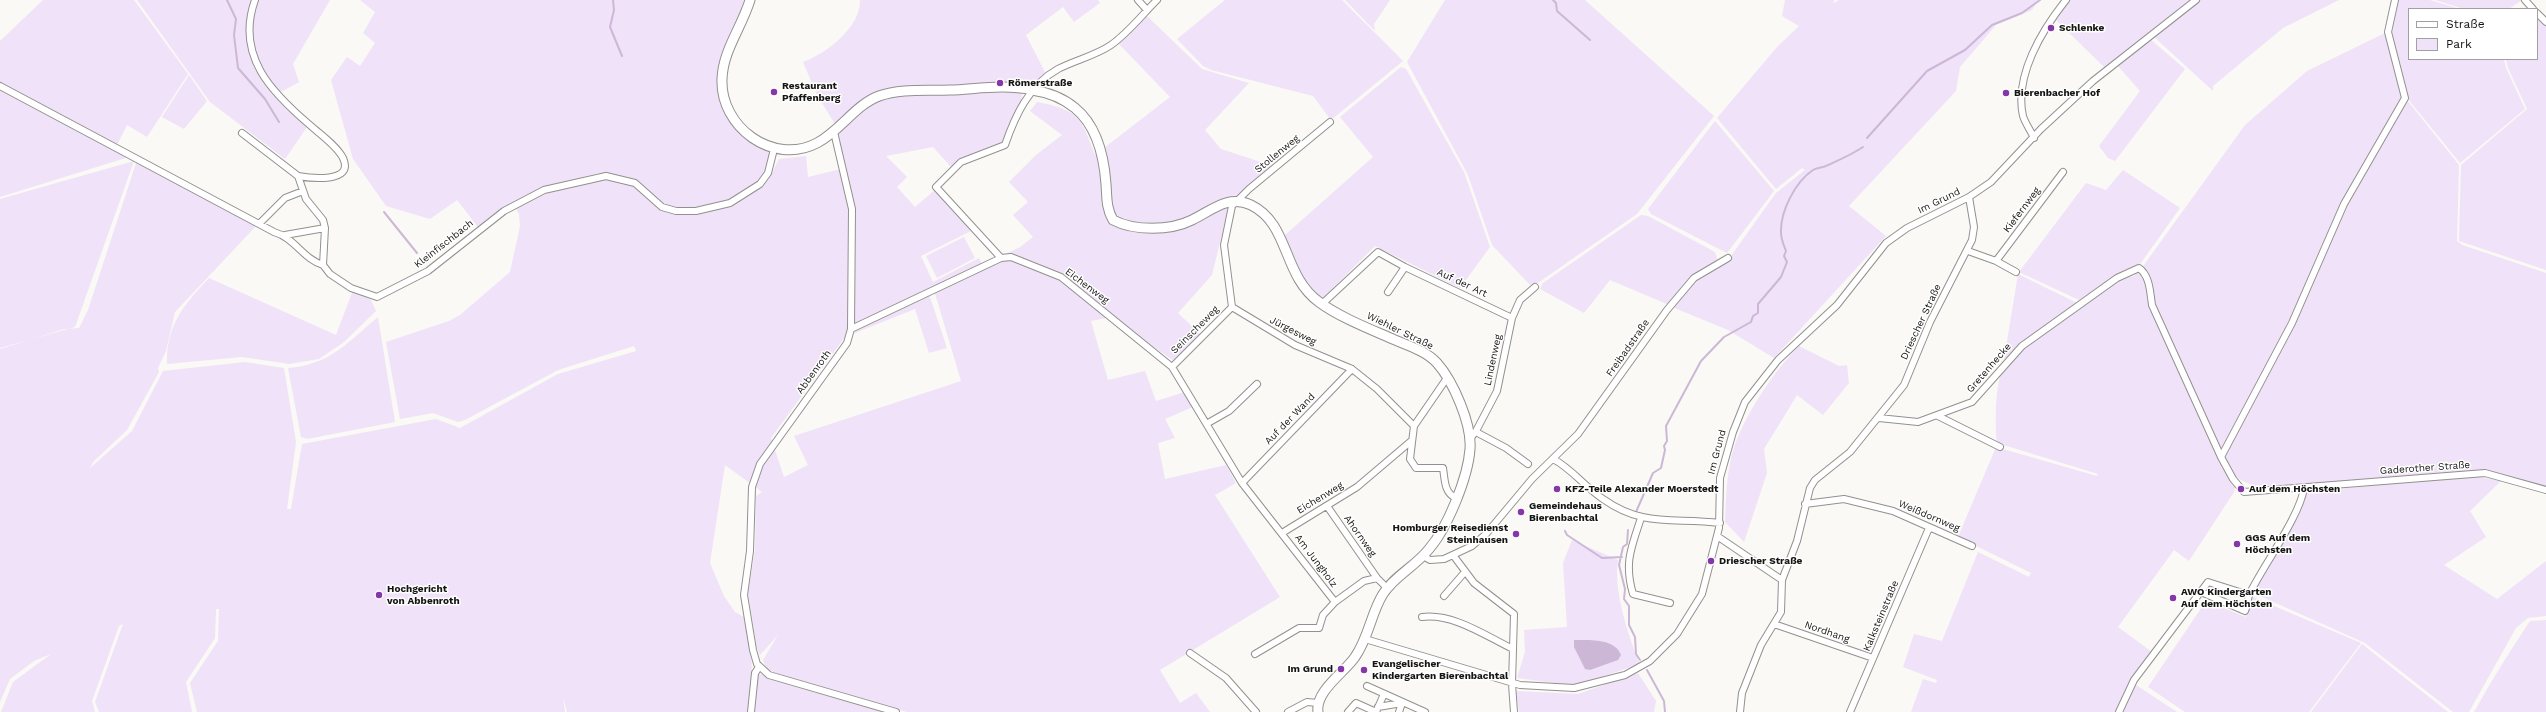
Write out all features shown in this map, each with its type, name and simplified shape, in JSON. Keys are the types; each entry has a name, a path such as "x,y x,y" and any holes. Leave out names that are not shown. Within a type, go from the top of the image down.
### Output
{"main road":[{"path":"750,0 723,64 721,80 724,97 743,131 757,142 774,149 799,150 816,143 834,132 867,103 890,93 989,88 1032,90 1064,100 1075,108 1089,123 1102,153 1107,202 1113,220 1132,227 1177,225 1191,221 1216,206 1237,202"},
{"name":"Wiehler Straße","path":"1237,202 1250,204 1270,220 1281,239 1294,274 1304,289 1322,304 1428,355 1437,363 1447,378 1473,435 1456,498 1440,533 1423,556 1387,588 1381,596 1366,639 1356,656 1318,707"}],"street":[{"path":"242,133 298,176 323,179 338,176 344,169 342,157 327,140 282,101 253,58 250,25 255,0"},
{"path":"1138,0 1147,10"},
{"path":"851,329 1000,258 936,187 961,162 1005,145 1022,106 1032,90 1058,69 1099,52 1111,44 1157,0"},
{"path":"2034,138 2023,117 2021,101 2024,82 2037,43 2066,0"},
{"name":"Im Grund","path":"1366,639 1512,684 1574,688 1625,675 1650,661 1677,634 1702,594 1720,523 1720,478 1725,458 1745,402 1778,360 1837,306 1886,243 1907,228 1969,197 1991,182 2041,129 2120,58 2196,0"},
{"path":"2221,457 2292,323 2344,204 2405,98 2388,32 2395,0"},
{"path":"2525,0 2532,8"},
{"path":"2538,14 2546,22"},
{"name":"Kleinfischbach","path":"0,86 284,235 317,263 324,265 330,274 351,288 377,297 428,271 504,211 544,190 599,176 635,183 662,207 676,211 696,211 719,206 744,195 760,184 768,173 774,149"},
{"name":"Stollenweg","path":"1232,307 1224,245 1232,206 1249,188 1330,122"},
{"name":"Abbenroth","path":"759,667 753,650 746,612 745,582 750,551 751,493 760,464 847,343 851,329 852,209 834,132"},
{"name":"Kiefernweg","path":"1996,261 2064,172"},
{"path":"298,176 306,199 322,220 325,228 324,265"},
{"path":"260,223 285,198 304,191"},
{"name":"Driescher Straße","path":"1740,712 1742,693 1762,645 1781,612 1782,580 1797,541 1805,504 1815,480 1850,452 1879,418 1904,385 1930,322 1968,251 1974,227 1969,197"},
{"path":"284,235 325,228"},
{"path":"1968,251 1996,261 2016,272"},
{"name":"Auf der Art","path":"1322,304 1378,252 1405,267 1512,318"},
{"name":"Eichenweg","path":"1000,258 1011,257 1062,277 1172,367 1208,423 1242,483 1282,533 1357,487 1410,442"},
{"name":"Freibadstraße","path":"1553,459 1578,434 1667,310 1694,278 1728,258"},
{"path":"1388,292 1405,267"},
{"name":"Gretenhecke","path":"1879,418 1918,422 1938,416 1972,402 2022,346 2048,325 2129,271 2139,268 2144,271 2148,280 2152,305 2221,457"},
{"name":"Lindenweg","path":"1473,435 1497,391 1512,318 1520,300 1535,287"},
{"name":"Seinscheweg","path":"1172,367 1232,307"},
{"name":"Jürgesweg","path":"1232,307 1295,345 1352,369 1377,389 1414,426"},
{"name":"Auf der Wand","path":"1242,483 1352,369"},
{"path":"1447,378 1414,426 1410,442 1412,463 1416,468 1443,468 1447,489 1450,495 1456,498"},
{"path":"1208,423 1229,411 1257,384"},
{"path":"1938,416 2000,447"},
{"path":"1473,435 1506,448 1528,464"},
{"name":"Gaderother Straße","path":"2221,457 2233,479 2244,492 2485,473 2546,490"},
{"path":"1423,556 1430,560 1444,559 1472,546 1486,534 1532,479 1553,459 1602,499 1641,518 1667,522 1695,520 1720,523"},
{"path":"2201,592 2245,611 2248,595 2287,527 2303,495 2304,488"},
{"name":"Weißdornweg","path":"1805,504 1844,499 1893,511 1972,546"},
{"name":"Ahornweg","path":"1327,506 1377,578"},
{"path":"1641,518 1628,559 1627,572 1634,594 1642,598 1670,603"},
{"name":"Kalksteinstraße","path":"1850,712 1929,528"},
{"name":"Am Jungholz","path":"1282,533 1335,602"},
{"path":"1717,536 1782,580"},
{"path":"1453,555 1464,573 1474,583 1514,614 1512,684 1514,712"},
{"path":"1444,596 1464,573"},
{"path":"1377,578 1387,588"},
{"name":"Am Jungholz","path":"1255,654 1299,628 1319,628 1323,615 1335,602 1364,581 1377,578"},
{"path":"2119,712 2134,680 2211,581 2248,595"},
{"path":"1422,617 1435,615 1464,626 1513,649"},
{"name":"Nordhang","path":"1774,624 1873,658"},
{"path":"1190,653 1226,678 1256,712"},
{"path":"751,712 755,673 759,667 769,675 896,712"},
{"path":"1367,686 1424,712"},
{"path":"1348,712 1356,703 1376,712 1384,694"},
{"path":"1288,712 1307,702 1318,707"},
{"path":"1378,707 1402,703"},
{"path":"1399,712 1402,703"}],"green space":[{"path":"43,0 134,0 188,74 147,137 127,125 117,145 0,83 0,41"},
{"path":"137,0 253,0 249,12 248,24 249,37 256,61 277,99 307,127 285,159 210,102"},
{"path":"257,0 330,0 293,64 299,82 279,93 260,69 253,50 252,23"},
{"path":"360,0 744,0 737,24 721,57 718,73 718,88 721,102 735,126 756,145 770,153 766,171 758,184 729,202 698,210 677,210 662,206 636,180 598,173 542,188 501,209 478,227 457,200 430,219 386,206 353,159 331,80 347,57 360,66 375,43 363,33 375,12"},
{"path":"860,0 1098,0 1100,3 1074,22 1063,7 1026,35 1046,74 1031,87 892,87 875,93 861,101 835,124 817,95 803,62 822,53 840,38 855,20 859,10"},
{"path":"1225,0 1342,0 1403,61 1331,120 1313,96 1211,70 1203,66 1177,39"},
{"path":"1345,0 1390,0 1374,24 1375,31"},
{"path":"1445,0 1585,0 1714,116 1637,214 1532,287 1492,245 1468,175 1407,62"},
{"path":"1785,0 1834,0 1834,3 1839,0 2038,0 2032,10 1996,25 1960,67 1956,91 1849,206 1886,236 1774,358 1728,330 1672,307 1697,279 1731,256 1776,193 1805,170 1802,168 1776,189 1717,118 1777,47 1799,26 1782,16"},
{"path":"2069,0 2190,0 2107,67 2104,67 2055,19"},
{"path":"2200,0 2339,0 2283,28 2213,86 2213,91 2153,36"},
{"path":"2396,0 2430,0 2457,8 2408,8 2408,60 2504,60 2506,68 2525,109 2460,163 2408,99 2390,36"},
{"path":"2435,0 2522,0 2510,8 2461,8"},
{"path":"1146,15 1202,69 1249,83 1205,130 1221,149 1273,166 1236,198 1212,203 1191,218 1176,223 1157,225 1128,224 1117,218 1110,203 1109,178 1104,178 1105,207 1112,223 1118,227 1139,230 1177,228 1194,223 1229,205 1212,275 1178,313 1200,334 1174,361 1111,317 1091,321 1108,380 1145,371 1156,401 1188,391 1195,406 1165,419 1175,438 1158,443 1165,479 1226,465 1236,483 1215,495 1280,597 1160,670 1180,703 1196,693 1210,712 907,712 839,692 836,698 886,712 753,712 757,673 816,693 817,687 767,670 763,660 778,635 760,655 757,648 748,593 755,550 756,496 762,492 725,465 710,563 724,596 735,612 744,617 750,641 752,664 749,712 567,712 563,697 565,712 197,712 190,683 218,641 219,609 216,609 215,638 186,682 192,712 99,712 95,702 123,624 119,626 92,701 95,712 1,712 13,682 51,654 34,661 10,679 0,702 0,349 64,329 79,328 88,310 137,160 257,225 175,312 166,351 158,368 159,372 127,430 93,462 90,468 132,431 163,371 245,362 284,368 296,442 287,509 291,509 302,444 436,419 460,428 558,374 636,351 634,346 558,370 465,420 458,422 433,413 400,419 386,342 449,321 460,315 510,272 520,226 519,214 515,207 518,205 574,184 605,178 625,181 638,189 654,205 673,213 686,214 714,209 742,198 764,185 779,159 806,156 808,177 845,168 837,133 866,108 882,100 902,94 1022,92 1021,105 1004,145 961,161 952,168 933,147 886,156 907,177 897,187 915,207 936,189 973,230 921,256 933,282 979,258 982,264 928,291 947,348 929,353 915,309 845,337 771,438 784,477 808,465 794,436 961,381 934,290 1020,247 1033,237 1013,215 1028,202 1009,182 1036,155 1062,135 1030,111 1037,102 1062,108 1076,118 1082,124 1095,155 1170,97 1118,43"},
{"path":"2538,17 2546,25 2546,270 2459,241 2461,165 2527,109 2508,68 2506,60 2538,60"},
{"path":"2385,33 2402,97 2314,262 2407,100 2459,165 2457,241 2462,245 2546,273 2546,487 2501,475 2257,488 2237,478 2234,492 2189,561 2174,550 2118,627 2152,652 2130,681 2177,712 1911,712 1923,679 1936,683 1937,680 1903,667 1914,634 1942,641 1978,552 2029,577 2031,573 1958,537 1996,447 2097,476 2098,474 1997,443 1997,396 2002,371 2009,361 2022,349 2056,322 2119,279 2134,276 2141,269 2245,125 2307,71"},
{"path":"2150,39 2185,69 2115,161 2108,158 2099,146 2140,91 2118,66"},
{"path":"1401,67 1406,69 1464,172 1490,247 1460,288 1375,246 1322,299 1299,273 1285,235 1373,157 1340,117"},
{"path":"189,75 207,101 184,129 162,117"},
{"path":"0,88 129,157 0,197"},
{"path":"1715,121 1774,191 1727,253 1651,214 1648,209"},
{"path":"134,161 75,327 0,348 0,199"},
{"path":"2123,170 2180,208 2138,267 2128,269 2079,300 2019,272 2086,183 2106,190"},
{"path":"1641,215 1648,216 1715,252 1718,261 1669,305 1610,280 1584,313 1540,289 1543,283"},
{"path":"964,237 975,258 937,278 926,256"},
{"path":"2018,274 2077,303 2019,344 2004,360"},
{"path":"209,278 336,335 353,290 371,300 376,311 344,342 319,359 289,364 242,357 167,364 167,350 173,327 178,316"},
{"path":"378,317 395,422 307,439 301,437 288,368 316,362 338,351"},
{"path":"1799,346 1839,366 1847,365 1849,383 1823,415 1797,395 1764,449 1767,473 1744,542 1725,522 1726,493 1730,464 1734,449 1740,433 1757,400 1778,370"},
{"path":"2474,476 2501,481 2470,511 2486,537 2444,565 2497,599 2546,561 2546,616 2528,618 2516,628 2469,712 2453,712 2365,643 2260,596 2256,588 2307,492"},
{"path":"1572,540 1618,560 1617,572 1620,598 1626,626 1640,664 1575,686 1517,678 1525,652 1524,630 1567,627 1563,563"},
{"path":"2253,597 2361,643 2309,712 2185,712 2148,687 2206,601 2246,617"},
{"path":"2546,620 2546,712 2474,712 2530,621"},
{"path":"2362,644 2448,712 2311,712"},
{"path":"1638,673 1656,701 1654,712 1519,712 1516,691 1578,694"}],"shaded area":[{"path":"1574,640 1601,641 1613,645 1618,649 1621,655 1618,660 1590,670 1585,669 1574,647"}],"waterway":[{"path":"227,0 236,19 234,35 238,68 265,99 279,122"},
{"path":"613,0 614,10 610,27 622,56"},
{"path":"1553,0 1556,3 1557,11 1590,40"},
{"path":"1867,138 1927,71 1965,50 1992,25 2022,13 2040,0"},
{"path":"1636,512 1653,473 1661,468 1665,450 1664,446 1667,441 1666,426 1701,361 1724,337 1751,322 1753,316 1758,313 1758,304 1781,277 1787,262 1784,256 1786,251 1781,233 1781,225 1790,198 1800,182 1813,170 1850,155 1863,147"},
{"path":"384,212 417,253"},
{"path":"1628,530 1627,544 1623,547 1619,565 1625,589 1624,599 1629,606 1629,625 1635,637 1636,654 1640,660"},
{"path":"1565,531 1567,535 1602,558 1622,557"},
{"path":"1647,670 1664,701 1665,712"}],"place":[{"name":"Schlenke","path":"2051,28"},
{"name":"Römerstraße","path":"1000,83"},
{"name":"Restaurant Pfaffenberg","path":"774,92"},
{"name":"Bierenbacher Hof","path":"2006,93"},
{"name":"KFZ-Teile Alexander Moerstedt","path":"1557,489"},
{"name":"Auf dem Höchsten","path":"2241,489"},
{"name":"Gemeindehaus Bierenbachtal","path":"1521,512"},
{"name":"Homburger Reisedienst Steinhausen","path":"1516,534"},
{"name":"GGS Auf dem Höchsten","path":"2237,544"},
{"name":"Driescher Straße","path":"1711,561"},
{"name":"Hochgericht von Abbenroth","path":"379,595"},
{"name":"AWO Kindergarten Auf dem Höchsten","path":"2173,598"},
{"name":"Im Grund","path":"1341,669"},
{"name":"Evangelischer Kindergarten Bierenbachtal","path":"1364,670"}]}
